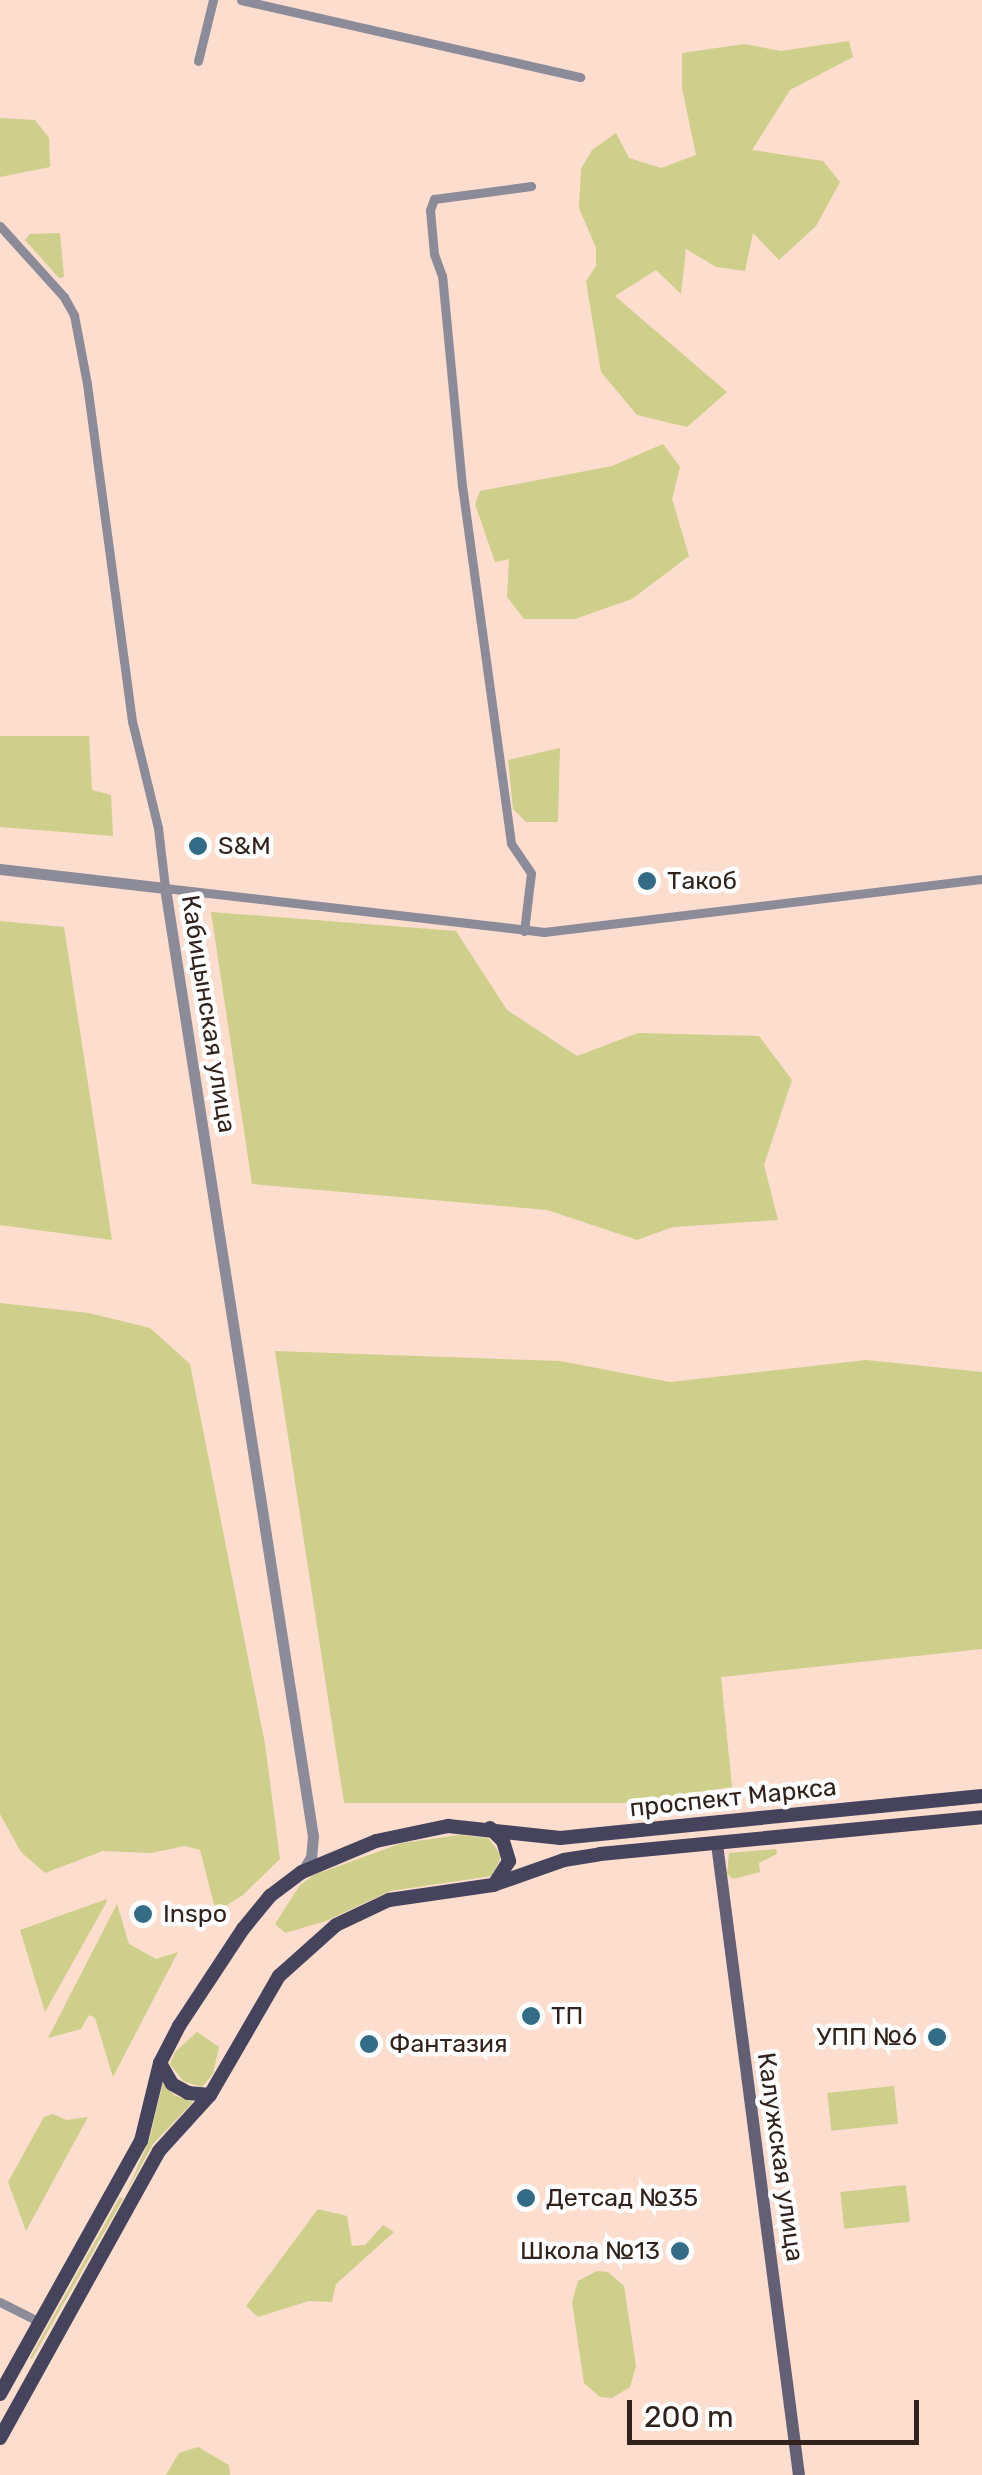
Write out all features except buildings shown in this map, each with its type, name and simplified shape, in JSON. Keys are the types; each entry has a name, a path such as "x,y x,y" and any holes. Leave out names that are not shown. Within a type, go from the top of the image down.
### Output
{"main road":[{"name":"проспект Маркса","path":"0,2394 142,2142 160,2064 202,1985 270,1896 302,1872 376,1841 434,1828 489,1827 560,1838 982,1796"},
{"name":"проспект Маркса","path":"0,2438 150,2166 210,2095 270,1988 311,1943 359,1911 389,1900 493,1885 564,1860 982,1816"},
{"path":"715,1822 716,1844"},
{"path":"489,1827 503,1841 509,1860 493,1885"},
{"name":"Калужская улица","path":"716,1844 799,2475"},
{"path":"160,2064 172,2084 188,2093 210,2095"},
{"path":"15,2367 34,2377"}],"street":[{"path":"198,62 213,0"},
{"path":"241,0 580,77"},
{"path":"524,931 531,873 511,843 462,486 442,276 434,254 430,210 434,199 531,186"},
{"name":"Кабицынская улица","path":"0,226 64,297 74,314 132,721 158,828 314,1836"},
{"path":"0,869 544,932 982,879"},
{"path":"314,1836 337,1856"},
{"path":"302,1872 311,1857 314,1836"},
{"path":"0,2302 40,2322"}],"green space":[{"path":"849,41 853,57 790,90 752,150 823,161 840,182 816,226 779,260 753,233 745,271 716,267 686,249 681,294 656,270 615,296 727,392 687,427 637,415 601,372 586,281 596,266 596,248 579,208 581,169 592,150 616,133 629,158 661,168 696,155 682,88 682,53 744,44 781,51"},
{"path":"0,118 35,120 49,138 50,167 0,177"},
{"path":"60,233 64,277 59,278 25,240 30,234"},
{"path":"663,444 680,467 672,499 689,556 632,599 575,619 524,619 507,597 509,559 495,562 475,504 480,491 612,466"},
{"path":"0,736 89,736 92,790 111,795 113,836 0,827"},
{"path":"560,748 558,822 526,822 513,809 508,760"},
{"path":"211,912 456,931 507,1010 577,1056 638,1033 759,1036 792,1080 764,1165 778,1220 673,1227 637,1240 547,1210 252,1184"},
{"path":"0,921 64,927 112,1240 0,1225"},
{"path":"0,1303 89,1313 150,1328 190,1364 265,1744 280,1859 243,1895 216,1912 200,1850 185,1846 151,1853 103,1851 45,1873 21,1852 0,1814"},
{"path":"275,1351 560,1361 670,1382 866,1360 982,1372 982,1649 721,1677 732,1787 622,1803 344,1803"},
{"path":"459,1835 488,1838 501,1857 492,1876 390,1891 326,1921 285,1933 275,1924 300,1885 314,1875 402,1843"},
{"path":"776,1849 777,1854 759,1863 760,1872 733,1879 727,1874 729,1853"},
{"path":"107,1899 106,1903 45,2012 20,1930"},
{"path":"117,1904 129,1944 156,1959 178,1952 113,2077 95,2018 89,2015 81,2029 48,2038"},
{"path":"197,2032 219,2047 213,2074 202,2087 183,2081 170,2064 175,2052"},
{"path":"163,2082 174,2095 193,2102 153,2144 126,2193 149,2141"},
{"path":"894,2086 898,2124 831,2131 827,2093"},
{"path":"53,2114 66,2120 88,2117 26,2231 8,2182 44,2117"},
{"path":"906,2185 910,2222 844,2229 840,2192"},
{"path":"120,2197 123,2199 30,2358"},
{"path":"318,2209 347,2216 352,2246 365,2245 383,2225 394,2232 336,2284 332,2302 309,2301 258,2317 246,2306"},
{"path":"597,2271 608,2272 624,2286 636,2366 630,2387 612,2398 600,2397 584,2383 572,2302 578,2281"},
{"path":"198,2447 229,2465 230,2475 166,2475 179,2453"}],"place":[{"name":"S&M","path":"198,846"},
{"name":"Такоб","path":"647,881"},
{"name":"Inspo","path":"143,1914"},
{"name":"ТП","path":"531,2016"},
{"name":"УПП №6","path":"937,2037"},
{"name":"Фантазия","path":"369,2044"},
{"name":"Детсад №35","path":"526,2198"},
{"name":"Школа №13","path":"680,2251"}]}
